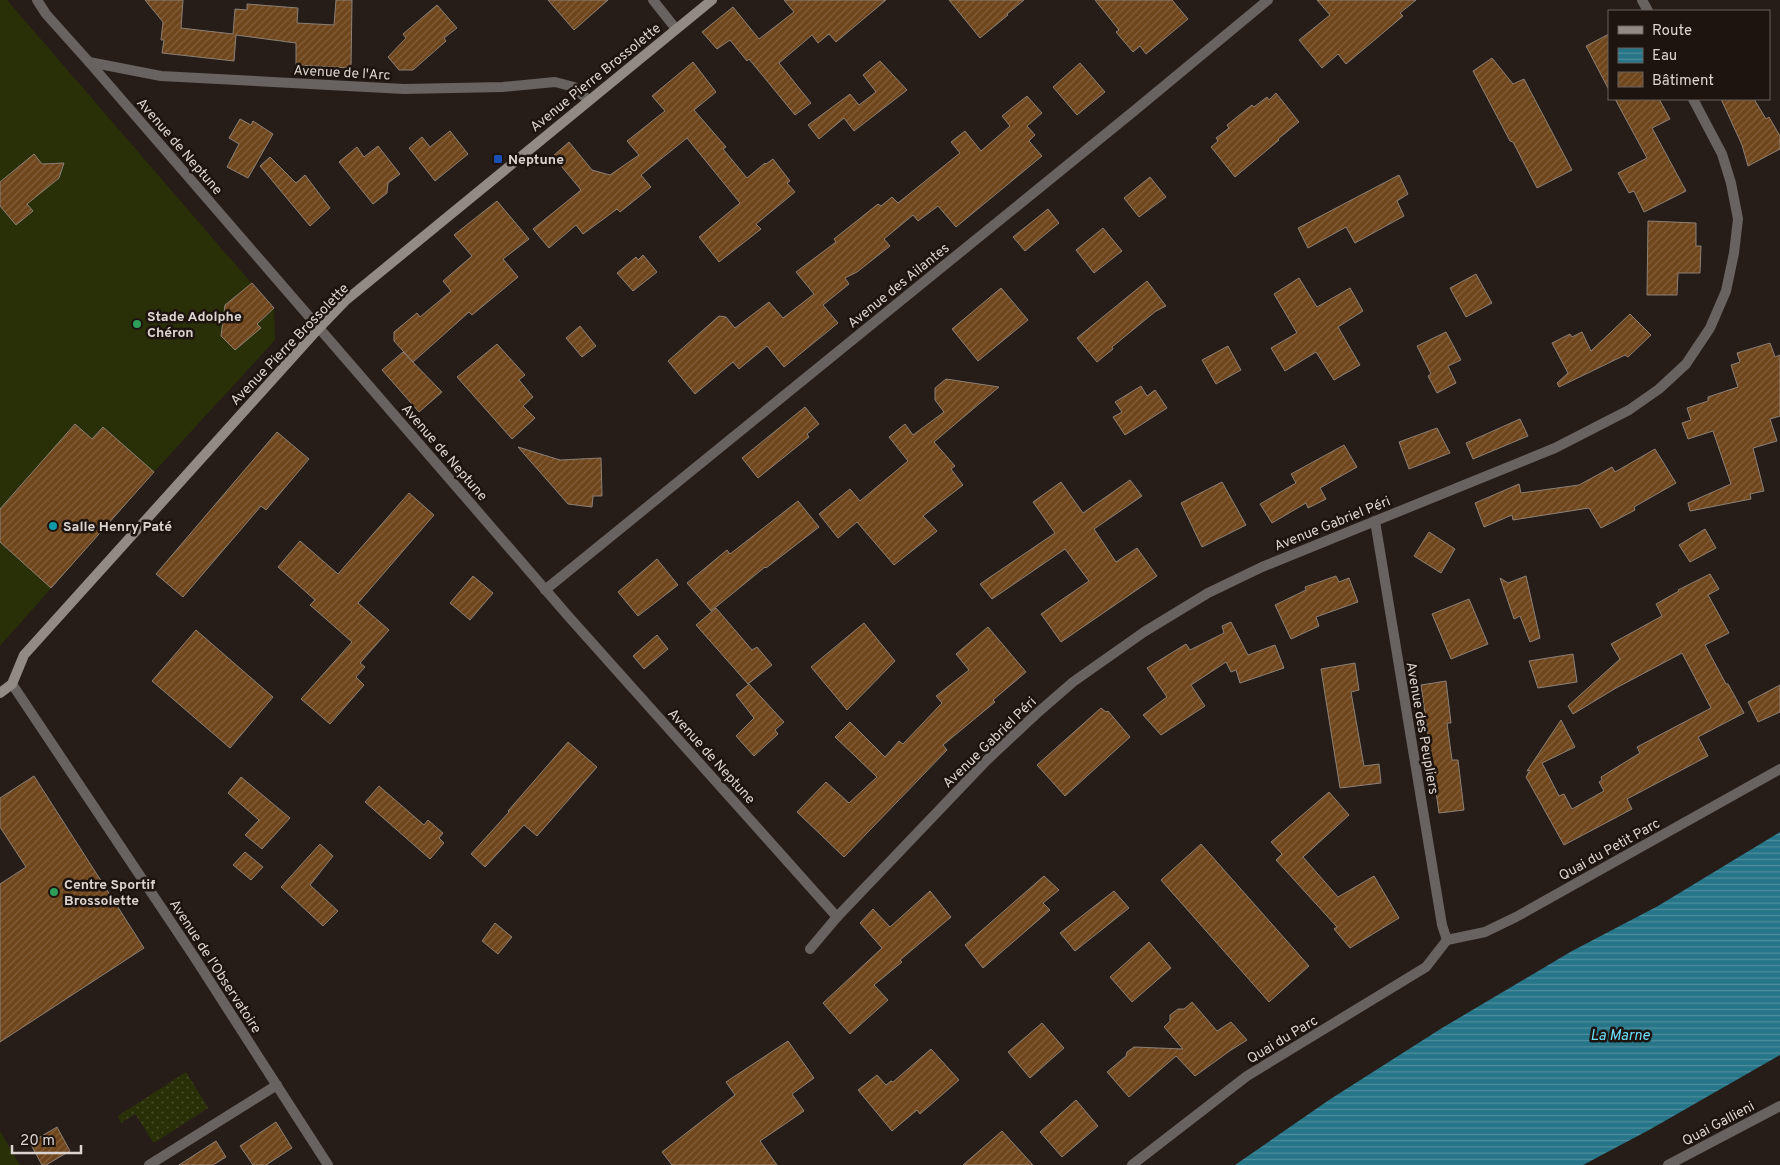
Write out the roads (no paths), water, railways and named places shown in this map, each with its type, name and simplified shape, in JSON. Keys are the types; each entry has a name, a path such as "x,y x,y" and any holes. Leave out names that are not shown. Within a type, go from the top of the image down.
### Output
{"street":[{"name":"Avenue de Neptune","path":"36,0 46,14 545,590 837,917"},
{"path":"653,0 676,29"},
{"name":"Avenue Pierre Brossolette","path":"12,684 24,655 345,301 712,0"},
{"name":"Avenue des Ailantes","path":"545,590 1120,123 1268,0"},
{"name":"Avenue de l'Arc","path":"89,62 161,76 404,89 503,87 555,82 574,87 588,100"},
{"name":"Avenue Gabriel Péri","path":"810,949 837,917 986,761 1035,714 1073,682 1144,632 1208,593 1262,567 1555,448 1629,410 1659,389 1686,364 1710,328 1726,291 1734,253 1738,219 1731,182 1722,154 1694,100"},
{"name":"Avenue des Peupliers","path":"1374,521 1441,915 1447,940"},
{"path":"0,693 12,684"},
{"name":"Avenue de l'Observatoire","path":"12,684 193,955 328,1165"},
{"name":"Quai du Petit Parc","path":"1447,940 1485,932 1516,917 1780,769"},
{"name":"Quai du Parc","path":"1132,1165 1247,1076 1426,967 1447,940"},
{"path":"148,1165 277,1085"},
{"name":"Quai Gallieni","path":"1668,1165 1780,1106"}],"water":[{"name":"La Marne","path":"1780,832 1780,1055 1649,1130 1583,1165 1235,1165 1329,1100 1442,1028 1572,951 1658,906"}],"place":[{"name":"Neptune","path":"498,159"},
{"name":"Stade Adolphe Chéron","path":"137,324"},
{"name":"Salle Henry Paté","path":"53,526"},
{"name":"Centre Sportif Brossolette","path":"54,892"}]}
